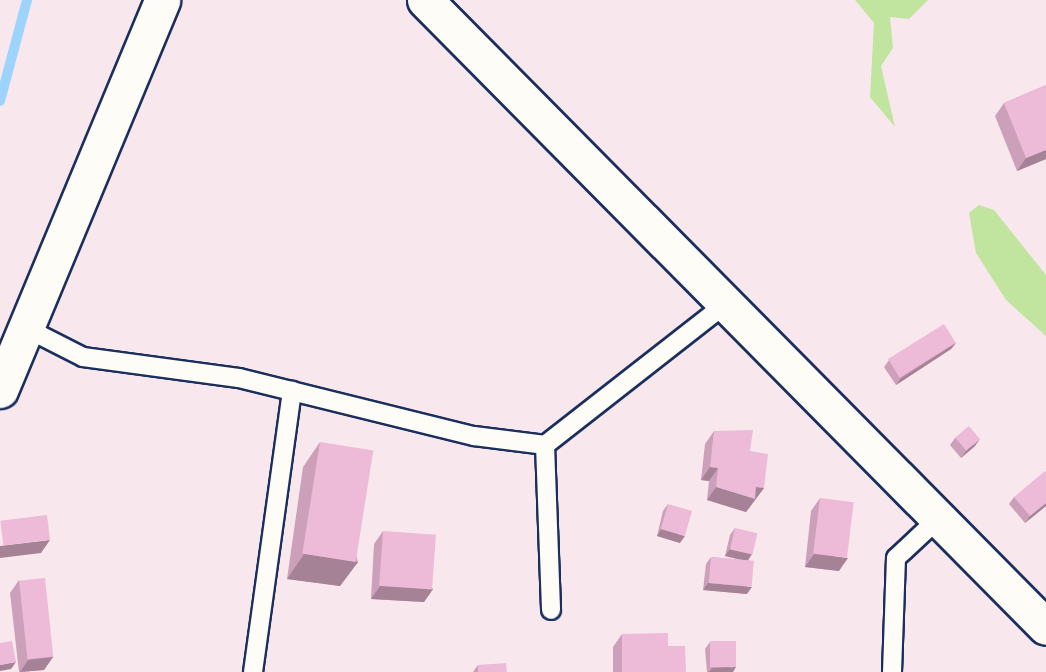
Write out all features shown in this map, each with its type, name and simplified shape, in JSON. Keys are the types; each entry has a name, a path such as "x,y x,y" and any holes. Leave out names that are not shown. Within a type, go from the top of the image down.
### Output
{"street":[{"path":"0,390 162,0"},
{"path":"425,0 1046,627"}],"lane":[{"path":"26,328 83,357 292,391 474,436 545,445 727,303"},
{"path":"253,672 292,391"},
{"path":"545,445 551,610"},
{"path":"892,672 895,558 938,519"}],"green space":[{"path":"855,0 928,0 909,19 890,17 893,48 881,66 895,127 870,97 874,23"},
{"path":"979,205 994,210 1046,275 1046,336 1006,300 976,253 969,213"}],"building":[{"path":"1046,85 1046,150 1026,158 1004,103"},
{"path":"944,324 956,343 900,378 888,359"},
{"path":"969,426 980,439 966,451 955,438"},
{"path":"753,430 750,451 768,454 764,488 756,487 755,499 716,487 718,468 710,467 714,431"},
{"path":"320,442 373,450 356,562 302,554"},
{"path":"1045,471 1046,503 1030,516 1014,497"},
{"path":"820,498 854,502 847,558 813,554"},
{"path":"668,504 692,511 685,536 661,529"},
{"path":"47,515 50,540 3,546 0,521"},
{"path":"735,528 757,533 752,555 730,549"},
{"path":"383,531 436,535 432,590 379,586"},
{"path":"711,557 754,561 752,587 709,583"},
{"path":"45,578 53,657 27,659 19,581"},
{"path":"668,633 668,646 685,646 686,672 622,672 622,634"},
{"path":"12,641 16,662 0,665 0,643"},
{"path":"710,641 736,641 736,667 710,667"},
{"path":"506,663 507,672 478,672 478,665"}],"waterway":[{"path":"0,101 27,0"}]}
